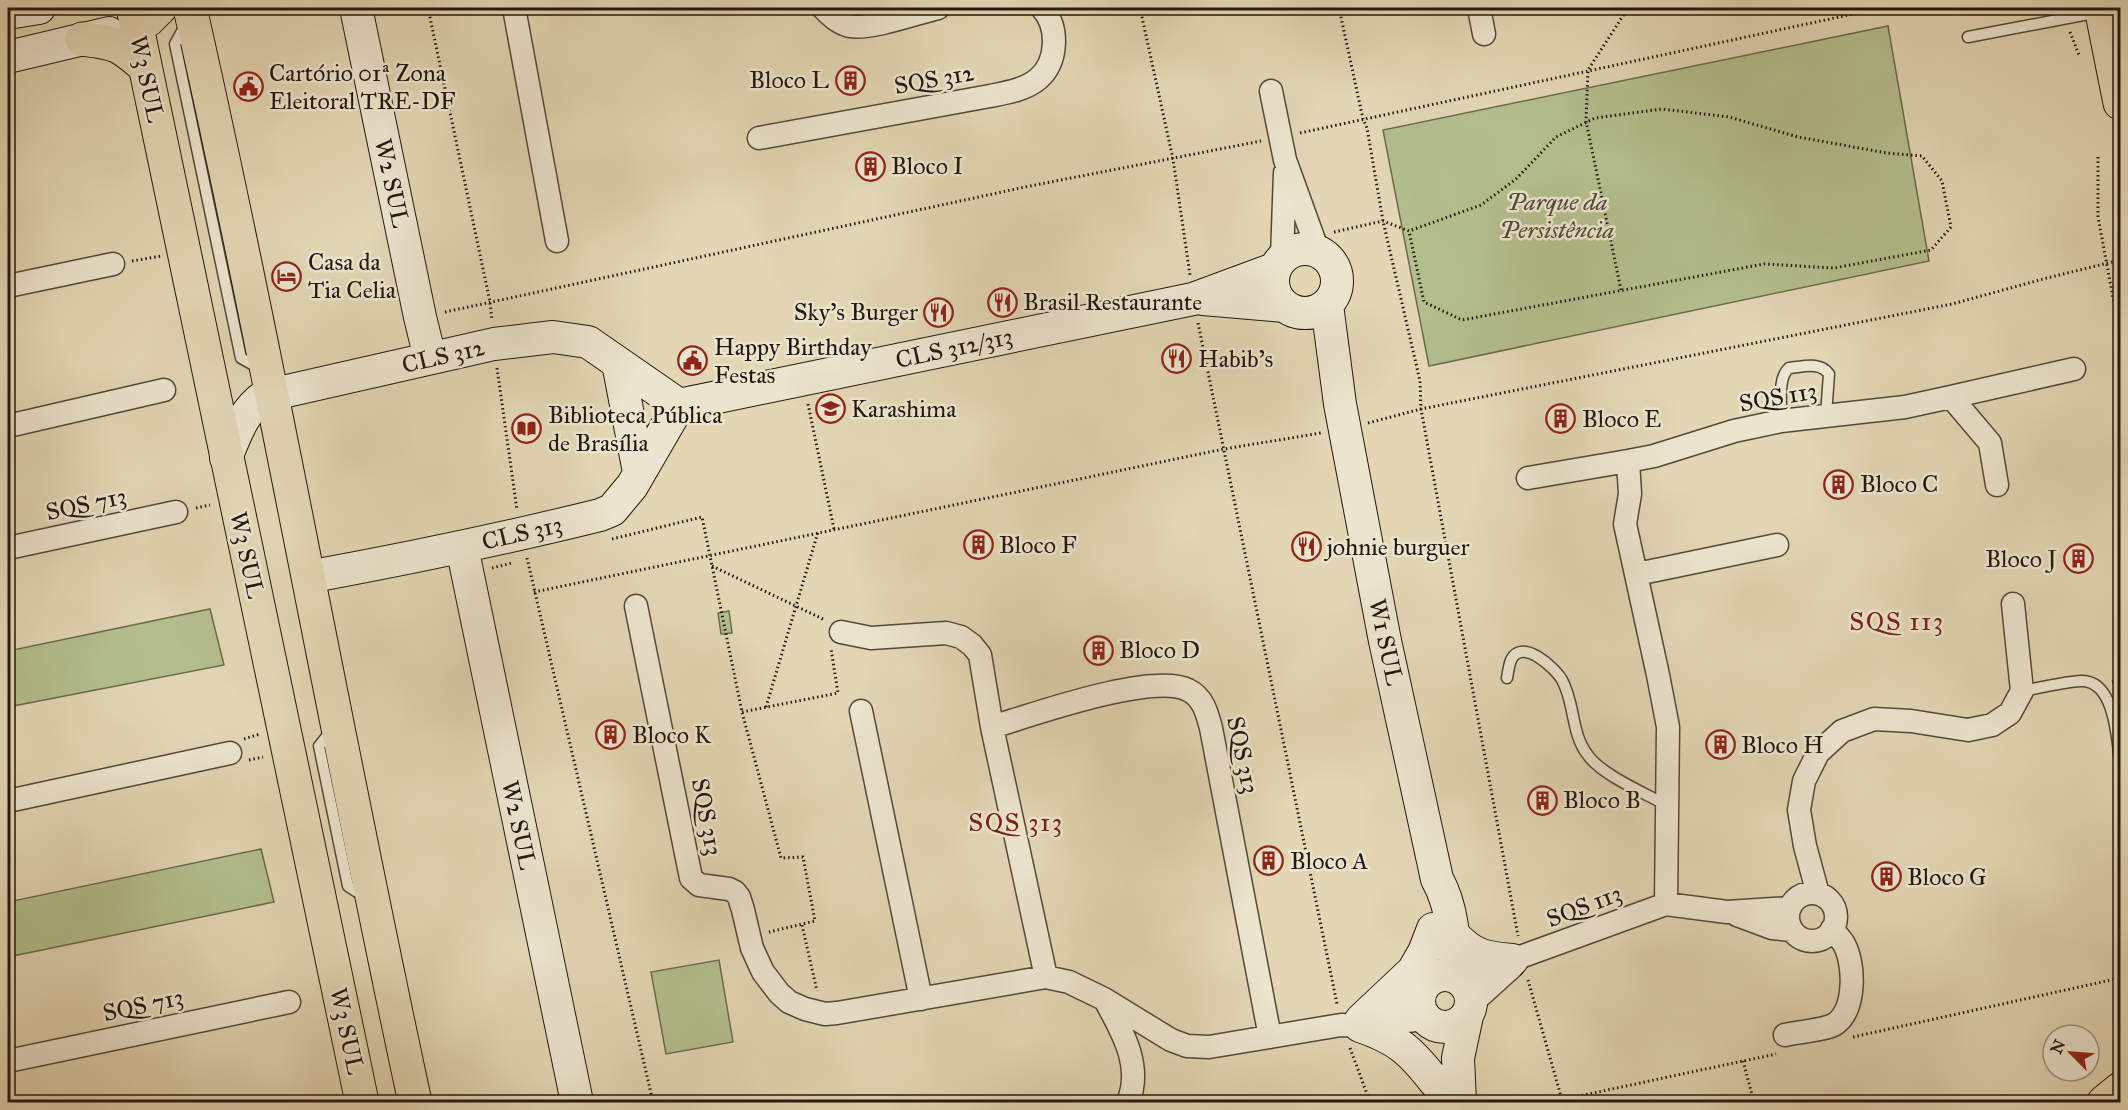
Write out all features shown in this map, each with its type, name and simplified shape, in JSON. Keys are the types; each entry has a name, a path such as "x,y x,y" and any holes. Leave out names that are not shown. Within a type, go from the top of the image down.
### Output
{"main road":[{"path":"2101,10 2121,103"},
{"path":"191,11 415,1102"},
{"name":"W3 SUL","path":"143,14 145,67 362,1102"},
{"path":"82,39 108,42 123,48 145,67"},
{"path":"329,948 340,954 351,954 373,942 380,933"},
{"path":"339,993 351,981 368,978 384,983 391,991"},
{"path":"2104,1102 2121,1089"}],"street":[{"path":"8,14 39,8"},
{"name":"W2 SUL","path":"356,8 430,358"},
{"path":"514,8 557,241"},
{"path":"823,8 833,19 851,26 869,25 938,8"},
{"name":"SQS 312","path":"759,138 990,96 1026,86 1037,80 1049,65 1054,46 1052,25 1042,8"},
{"path":"1479,8 1484,34"},
{"path":"8,57 82,39 143,14"},
{"path":"1271,91 1286,160 1316,244 1336,269 1338,281 1335,294 1327,305 1307,314 1290,309 1275,295 1272,282 1278,263 1286,160"},
{"path":"1278,263 1293,250 1316,244"},
{"name":"CLS 312/313","path":"679,405 1193,299 1278,263"},
{"path":"8,286 113,264"},
{"name":"CLS 312/313","path":"1193,299 1290,309"},
{"name":"W1 SUL","path":"1327,305 1342,417 1385,641 1437,879 1434,896 1444,932 1446,999 1437,1092"},
{"name":"W1 SUL","path":"1290,309 1342,417"},
{"name":"CLS 312","path":"226,458 249,410 260,400 269,383 430,358 494,344 553,337 588,342 679,405"},
{"path":"618,363 639,472"},
{"name":"SQS 113","path":"1528,478 1654,456 1734,431 1781,421 1905,407 2074,369"},
{"path":"8,426 164,390"},
{"path":"1951,397 1990,443 1997,485"},
{"name":"CLS 313","path":"308,577 462,547 525,553 612,510 632,486 679,405"},
{"path":"1628,461 1630,494 1625,524 1668,727 1666,904"},
{"name":"SQS 713","path":"8,548 176,513"},
{"path":"1637,574 1777,545"},
{"name":"W2 SUL","path":"462,547 577,1102"},
{"path":"1792,930 1788,919 1801,900 1805,846 1799,810 1804,781 1818,753 1842,731 1874,719 1911,721 1968,730 1992,725 2010,713 2022,691 2013,604"},
{"name":"SQS 313","path":"636,606 691,878 699,885 729,889 739,897 752,948 763,972 789,1002 822,1014 1046,977 1069,982 1104,999 1171,1040 1187,1046 1209,1047 1353,1024 1446,999"},
{"path":"832,631 871,638 946,633 961,637 972,645 980,656 992,727 1046,977"},
{"name":"SQS 313","path":"992,727 1096,695 1155,686 1178,686 1197,696 1203,704 1211,728 1270,1037"},
{"path":"861,711 921,999"},
{"path":"8,801 230,753"},
{"path":"1785,1035 1834,1025 1844,1016 1852,994 1849,957 1844,944 1832,929 1835,923 1834,908 1825,897 1801,900"},
{"name":"SQS 113","path":"1727,912 1801,900"},
{"name":"SQS 113","path":"1446,999 1517,959 1666,904 1727,912 1772,928 1792,930 1800,939 1812,941 1824,938 1832,929"},
{"path":"1437,1092 1415,1056 1393,1039 1353,1024 1413,971 1424,952 1444,932 1482,956 1517,959"},
{"path":"1104,999 1131,1053 1132,1087 1128,1102"},
{"name":"W1 SUL","path":"1446,999 1458,1058 1460,1102"},
{"name":"SQS 713","path":"8,1061 289,1002"}],"lane":[{"path":"1968,37 2101,10"},
{"path":"1781,421 1782,380 1785,371 1789,368 1819,366 1826,369 1829,374 1826,415"},
{"path":"1507,678 1511,660 1516,653 1526,651 1541,659 1562,680 1569,698 1578,739 1594,763 1668,806"},
{"path":"2022,691 2084,681 2096,686 2105,694 2112,708 2121,762"}],"path":[{"path":"428,8 490,302 494,344 525,553 653,1102"},
{"path":"1140,8 1173,159 1193,299 1224,449 1370,1102"},
{"path":"1339,8 1363,119 1367,128 1383,221 1420,381 1421,408 1517,959 1562,1100"},
{"path":"1622,291 1586,121 1588,70 1628,8"},
{"path":"420,317 1025,187 1282,137 1881,8"},
{"path":"1316,244 1383,221 1409,231 1480,205 1516,179 1556,136 1595,118 1662,109 1729,117 1798,138 1887,153 1922,156 1942,181 1951,227 1931,250 1834,268 1764,264 1462,320 1424,302 1409,231"},
{"path":"2098,158 2098,217 2121,335"},
{"path":"113,264 183,252"},
{"path":"534,592 1224,449 1342,417 1421,408 1952,304 2121,260"},
{"path":"803,379 834,529"},
{"path":"176,513 236,500"},
{"path":"611,539 702,517 742,712 781,858 803,857 814,921 749,937"},
{"path":"766,707 818,532"},
{"path":"492,568 525,553"},
{"path":"711,565 796,605 832,631 838,693 742,712"},
{"path":"802,924 822,1014"},
{"path":"1743,1061 1754,1102"}],"green space":[{"name":"Parque da Persistência","path":"1888,26 1929,261 1429,366 1383,130"},
{"path":"210,609 224,665 8,707 8,651"},
{"path":"729,611 732,633 721,634 718,613"},
{"path":"261,849 274,902 8,957 8,902"},
{"path":"719,960 733,1042 666,1054 651,972"}],"place":[{"name":"Bloco L","path":"850,80"},
{"name":"Cartório 01ª Zona Eleitoral TRE-DF","path":"248,87"},
{"name":"Bloco I","path":"870,166"},
{"name":"Casa da Tia Celia","path":"287,276"},
{"name":"Brasil Restaurante","path":"1002,302"},
{"name":"Sky's Burger","path":"939,312"},
{"name":"Habib's","path":"1177,359"},
{"name":"Happy Birthday Festas","path":"693,361"},
{"name":"Karashima","path":"830,409"},
{"name":"Bloco E","path":"1561,419"},
{"name":"Biblioteca Pública de Brasília","path":"527,429"},
{"name":"Bloco C","path":"1839,484"},
{"name":"Bloco F","path":"978,545"},
{"name":"johnie burguer","path":"1306,547"},
{"name":"Bloco J","path":"2078,559"},
{"name":"Bloco D","path":"1098,650"},
{"name":"Bloco K","path":"611,735"},
{"name":"Bloco H","path":"1720,745"},
{"name":"Bloco B","path":"1542,800"},
{"name":"Bloco A","path":"1269,861"},
{"name":"Bloco G","path":"1886,877"}],"district":[{"name":"SQS 113","path":"1897,621"},
{"name":"SQS 313","path":"1016,822"}]}
